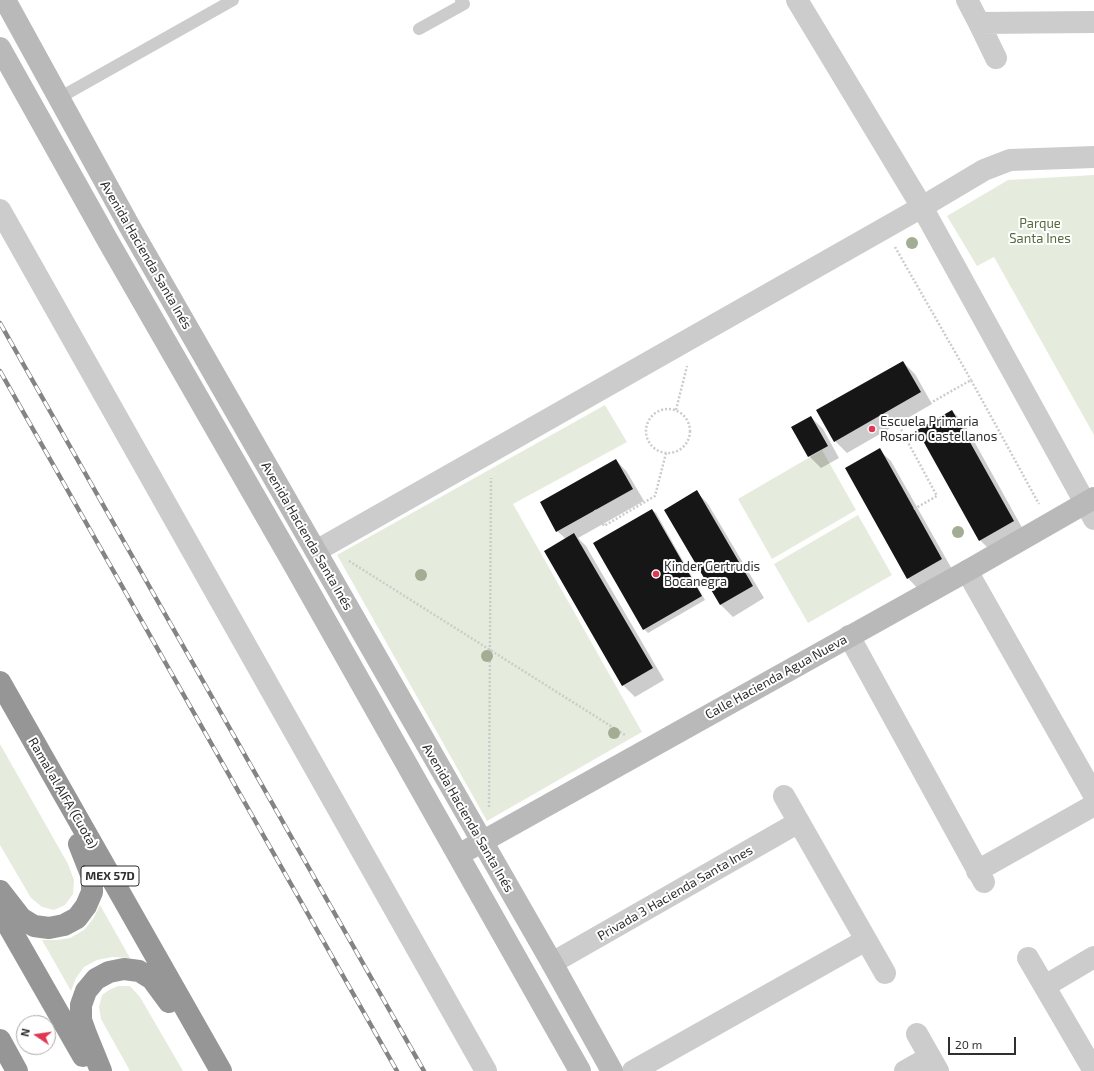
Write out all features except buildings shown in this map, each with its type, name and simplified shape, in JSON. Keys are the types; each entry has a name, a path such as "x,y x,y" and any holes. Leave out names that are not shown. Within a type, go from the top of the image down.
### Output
{"highway":[{"name":"Ramal al AIFA (Cuota)","path":"0,682 220,1071"},
{"path":"0,891 21,918 34,926 49,928 64,925 77,918 86,906 92,892 92,877 87,863 43,757"},
{"path":"0,911 92,1071"},
{"path":"101,1071 81,1020 81,1005 86,991 96,979 109,972 124,969 139,972 152,979 162,990 220,1071"},
{"path":"0,1040 18,1071"}],"main road":[{"name":"Avenida Hacienda Santa Inés","path":"5,0 135,236 325,546 488,838 552,963 612,1071"},
{"name":"Avenida Hacienda Santa Inés","path":"0,48 108,241 580,1071"},
{"name":"Calle Hacienda Agua Nueva","path":"458,856 637,754 1050,524 1091,507"}],"street":[{"path":"797,0 922,208 1091,507"},
{"path":"967,0 980,23 996,58"},
{"path":"980,23 1094,22"},
{"path":"325,546 922,208 984,170 1010,160 1094,157"},
{"path":"0,210 486,1071"},
{"path":"967,571 1094,795"},
{"path":"849,636 981,876 1094,805"},
{"path":"784,796 885,973"},
{"name":"Privada 3 Hacienda Santa Ines","path":"552,963 799,822"},
{"path":"633,1071 866,940"},
{"path":"1045,986 1094,957"},
{"path":"1028,958 1094,1071"},
{"path":"905,1071 934,1064 917,1034"}],"lane":[{"path":"59,98 233,0"},
{"path":"419,29 464,4 462,0"}],"path":[{"path":"892,243 971,380 1050,524"},
{"path":"676,410 689,362 682,366"},
{"path":"914,509 938,496 897,422 971,380"},
{"path":"668,408 682,413 687,418 691,432 689,439 680,450 666,453 659,451 653,446 648,441 646,433 650,419 655,413 668,408"},
{"path":"595,510 604,526 655,496 666,453"},
{"path":"488,838 492,473"},
{"path":"325,546 627,737 637,754"}],"green space":[{"name":"Parque Santa Ines","path":"1094,175 1094,435 994,257 977,266 947,216 1008,180"},
{"path":"605,405 627,442 513,504 642,732 487,821 337,555"},
{"path":"822,450 856,510 772,559 738,499"},
{"path":"858,515 892,575 808,623 774,564"},
{"path":"0,744 68,864 74,880 73,894 65,905 54,910 42,907 31,898 0,845"},
{"path":"100,905 130,958 112,957 97,960 84,967 76,978 71,991 42,940 70,938 84,930 93,919"},
{"path":"118,986 130,986 140,997 183,1071 130,1071 101,1019 99,1007 102,995"}],"railway":[{"path":"0,323 424,1071"},
{"path":"0,371 397,1071"}],"place":[{"name":"Escuela Primaria Rosario Castellanos","path":"872,429"},
{"name":"Kinder Gertrudis Bocanegra","path":"656,574"}]}
